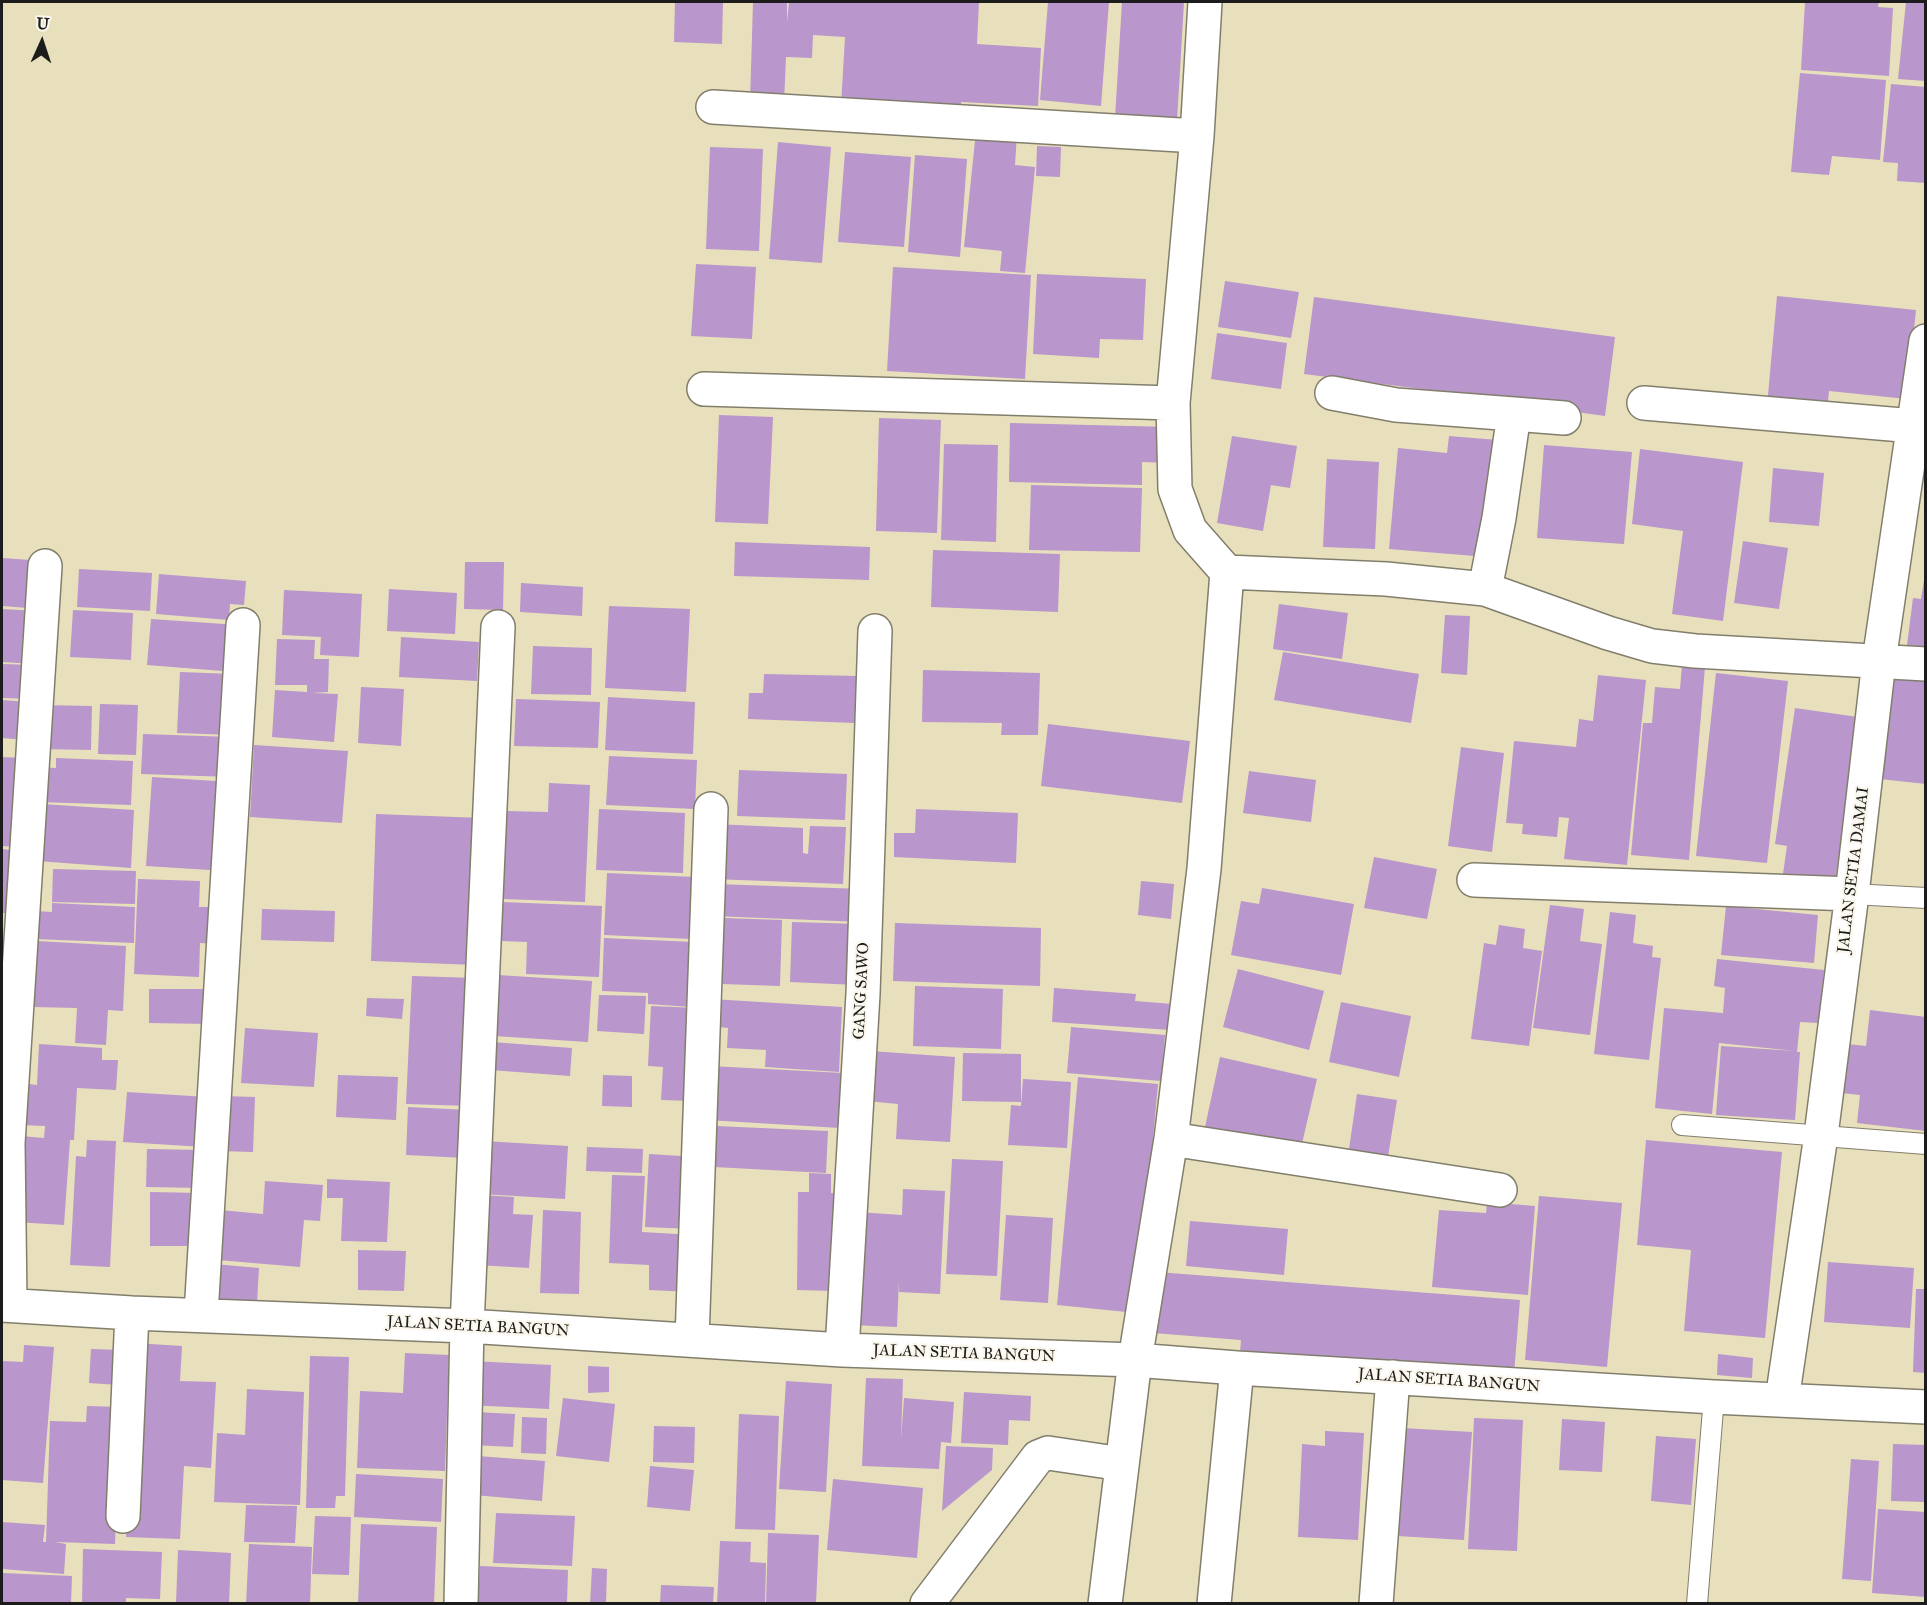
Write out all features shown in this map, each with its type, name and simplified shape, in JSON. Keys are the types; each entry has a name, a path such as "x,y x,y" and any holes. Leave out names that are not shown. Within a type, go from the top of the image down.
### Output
{"street":[{"path":"1105,1604 1135,1360 1172,1139 1204,869 1227,572 1190,530 1175,489 1173,403 1197,136 1205,2"},
{"path":"713,108 1197,136"},
{"name":"JALAN SETIA DAMAI","path":"1782,1400 1821,1135 1879,661 1920,427 1926,341"},
{"path":"704,389 1173,403"},
{"path":"1332,393 1396,405 1564,418"},
{"path":"1644,403 1920,427"},
{"path":"1485,589 1499,518 1514,414"},
{"path":"6,1305 8,1143 45,566"},
{"path":"1227,572 1386,579 1485,589 1608,633 1652,646 1695,651 1926,664"},
{"path":"201,1314 243,625"},
{"path":"461,1604 467,1326 498,627"},
{"name":"GANG SAWO","path":"842,1350 863,994 875,631"},
{"path":"692,1339 711,809"},
{"path":"1474,880 1852,894"},
{"path":"1172,1139 1500,1190"},
{"name":"JALAN SETIA BANGUN","path":"6,1305 132,1313 467,1326 842,1350 1135,1360 1714,1397 1926,1407"},
{"path":"123,1516 132,1313"},
{"path":"1214,1604 1237,1368"},
{"path":"1376,1604 1393,1377"},
{"path":"927,1604 1038,1457 1048,1453 1122,1464"}],"lane":[{"path":"1852,894 1926,898"},
{"path":"1682,1125 1926,1144"},
{"path":"1697,1604 1714,1397"}],"building":[{"path":"675,2 723,2 722,44 674,42"},
{"path":"753,2 787,2 787,22 789,2 979,2 977,44 1041,48 1038,106 961,102 961,113 841,106 845,37 813,35 812,58 786,57 784,103 750,102"},
{"path":"1048,2 1109,2 1101,106 1040,100"},
{"path":"1122,2 1184,2 1177,121 1115,118"},
{"path":"1805,2 1879,2 1878,7 1893,8 1889,76 1801,70"},
{"path":"1906,2 1926,2 1926,81 1898,79"},
{"path":"1800,73 1886,80 1880,160 1832,156 1829,175 1791,172"},
{"path":"1891,84 1926,87 1926,183 1897,181 1898,163 1883,162"},
{"path":"976,131 1017,134 1015,165 1035,167 1025,273 1000,271 1002,251 964,247"},
{"path":"778,142 831,147 822,263 769,259"},
{"path":"1037,146 1061,147 1060,177 1036,176"},
{"path":"710,147 763,149 759,251 706,249"},
{"path":"845,152 911,157 904,247 838,242"},
{"path":"915,155 967,159 960,257 908,252"},
{"path":"696,264 756,267 752,339 691,336"},
{"path":"893,267 1031,275 1025,379 887,371"},
{"path":"1037,274 1146,279 1143,340 1100,339 1099,358 1033,354"},
{"path":"1225,281 1299,292 1291,338 1218,327"},
{"path":"1777,296 1916,310 1907,399 1829,391 1827,412 1767,406"},
{"path":"1314,297 1615,337 1605,416 1562,410 1562,407 1304,374"},
{"path":"1217,333 1287,343 1281,389 1211,379"},
{"path":"719,415 773,417 768,524 715,522"},
{"path":"879,418 941,420 937,533 876,531"},
{"path":"1010,423 1170,427 1169,463 1142,462 1142,485 1009,482"},
{"path":"1232,436 1297,446 1290,488 1271,485 1263,531 1217,523"},
{"path":"1449,436 1498,440 1487,557 1389,549 1398,448 1447,453"},
{"path":"944,444 998,445 996,542 941,540"},
{"path":"1544,445 1632,452 1624,544 1537,538"},
{"path":"1640,449 1743,462 1723,621 1672,614 1683,531 1632,524"},
{"path":"1327,459 1379,462 1375,549 1323,547"},
{"path":"1773,468 1824,473 1819,526 1769,522"},
{"path":"1031,485 1142,488 1140,552 1029,550"},
{"path":"1743,541 1788,548 1779,609 1734,603"},
{"path":"735,542 870,547 869,580 734,576"},
{"path":"933,550 1060,554 1058,612 931,607"},
{"path":"2,558 31,560 28,608 2,606"},
{"path":"465,562 504,562 503,610 464,609"},
{"path":"79,569 152,573 150,611 77,607"},
{"path":"159,574 246,581 244,605 230,604 229,620 156,614"},
{"path":"1924,580 1926,580 1926,647 1907,645 1913,598 1921,599"},
{"path":"521,583 583,587 582,616 520,612"},
{"path":"389,589 457,593 455,634 387,631"},
{"path":"284,590 362,594 359,657 320,655 321,637 282,635"},
{"path":"1279,604 1348,613 1342,659 1273,649"},
{"path":"609,606 690,609 686,692 605,688"},
{"path":"2,609 39,611 35,664 2,662"},
{"path":"73,610 133,613 131,660 70,657"},
{"path":"1445,615 1470,616 1467,675 1441,673"},
{"path":"151,619 239,625 235,672 147,665"},
{"path":"401,637 479,642 477,681 399,677"},
{"path":"277,639 315,640 314,659 329,659 328,692 312,693 338,694 334,742 272,737 275,690 307,692 307,685 275,685"},
{"path":"533,646 592,648 591,695 531,694"},
{"path":"1283,652 1419,674 1411,723 1274,700"},
{"path":"2,664 35,665 34,699 2,698"},
{"path":"1682,665 1705,667 1689,860 1631,855 1643,723 1652,723 1655,687 1680,689"},
{"path":"923,670 1040,673 1038,735 1001,735 1002,723 922,722"},
{"path":"180,672 234,674 233,735 177,733"},
{"path":"1716,673 1788,681 1767,863 1696,856"},
{"path":"764,674 857,676 855,723 748,719 749,693 763,693"},
{"path":"1598,675 1646,680 1627,865 1564,859 1569,818 1559,817 1557,837 1522,834 1523,824 1506,823 1514,741 1576,747 1579,719 1593,721"},
{"path":"1892,675 1926,679 1926,784 1880,779"},
{"path":"361,687 404,689 401,746 358,743"},
{"path":"608,697 695,702 693,754 605,750"},
{"path":"516,699 600,702 598,748 514,746"},
{"path":"2,700 28,702 26,740 2,738"},
{"path":"100,704 138,705 136,755 98,754"},
{"path":"41,705 92,706 91,750 40,749"},
{"path":"1795,708 1858,717 1835,882 1783,874 1787,846 1775,844"},
{"path":"1048,724 1190,741 1182,803 1041,786"},
{"path":"143,734 232,737 230,777 141,774"},
{"path":"254,745 348,751 342,823 250,817"},
{"path":"1461,747 1504,753 1492,852 1448,846"},
{"path":"609,756 697,760 695,809 606,805"},
{"path":"2,757 23,758 19,847 2,846"},
{"path":"56,758 133,761 131,805 37,802 38,767 56,768"},
{"path":"739,770 847,774 845,820 737,816"},
{"path":"1249,771 1316,780 1311,822 1243,813"},
{"path":"152,777 232,782 226,871 146,866"},
{"path":"549,783 590,785 585,902 503,899 507,811 548,812"},
{"path":"42,804 134,810 131,868 37,861"},
{"path":"599,809 685,813 683,873 596,870"},
{"path":"916,809 1018,813 1016,863 894,857 894,833 915,833"},
{"path":"376,814 482,818 476,965 371,961"},
{"path":"715,824 803,828 803,853 808,854 810,826 846,827 843,884 713,879"},
{"path":"2,849 11,850 7,913 2,913"},
{"path":"1374,857 1437,869 1427,919 1364,908"},
{"path":"53,869 136,871 135,904 52,902"},
{"path":"607,873 695,877 691,939 604,935"},
{"path":"138,879 200,881 199,907 217,907 216,944 200,943 199,977 134,974"},
{"path":"1141,881 1174,884 1171,919 1138,915"},
{"path":"715,884 863,889 862,922 713,916"},
{"path":"1262,888 1354,904 1341,975 1231,955 1241,901 1259,904"},
{"path":"502,902 602,906 599,977 526,974 527,942 501,941"},
{"path":"52,903 135,907 134,943 35,939 36,911 52,912"},
{"path":"1550,905 1584,909 1580,941 1602,944 1590,1035 1533,1028"},
{"path":"1726,906 1818,915 1814,963 1721,955"},
{"path":"262,909 335,911 334,942 261,940"},
{"path":"1610,912 1636,915 1633,943 1653,946 1652,957 1661,958 1649,1060 1594,1054"},
{"path":"724,918 782,920 780,986 722,984"},
{"path":"792,922 859,924 857,985 790,982"},
{"path":"895,923 1041,928 1040,986 893,981"},
{"path":"1499,925 1525,929 1523,948 1542,951 1529,1046 1471,1039 1484,943 1496,945"},
{"path":"604,938 694,942 691,1007 648,1004 648,993 602,991"},
{"path":"37,941 126,946 123,1011 108,1010 106,1045 75,1043 77,1008 34,1007"},
{"path":"1717,959 1824,970 1819,1023 1800,1022 1795,1120 1716,1115 1721,1046 1795,1051 1719,1043 1712,1114 1655,1108 1664,1008 1723,1013 1725,988 1714,986"},
{"path":"1238,969 1324,991 1309,1050 1223,1027"},
{"path":"498,975 592,981 588,1042 494,1036"},
{"path":"412,976 476,978 470,1106 406,1104"},
{"path":"915,986 1003,989 1001,1049 913,1046"},
{"path":"1054,988 1136,994 1135,1001 1173,1004 1171,1030 1052,1022"},
{"path":"149,989 209,989 210,1024 149,1023"},
{"path":"599,995 646,996 644,1034 597,1031"},
{"path":"367,998 404,999 402,1019 366,1016"},
{"path":"711,999 842,1007 839,1072 765,1067 766,1050 727,1048 728,1028 709,1026"},
{"path":"1341,1002 1411,1016 1399,1077 1329,1062"},
{"path":"651,1006 698,1008 694,1101 661,1100 663,1067 648,1066"},
{"path":"1870,1010 1926,1017 1926,1131 1857,1123 1860,1095 1841,1093 1847,1044 1866,1046"},
{"path":"1071,1027 1165,1035 1161,1081 1067,1073"},
{"path":"245,1028 318,1033 314,1087 241,1083"},
{"path":"492,1042 572,1048 570,1076 490,1070"},
{"path":"39,1044 102,1048 102,1060 118,1060 116,1090 77,1088 74,1140 70,1140 64,1225 15,1222 21,1136 44,1138 45,1126 20,1125 22,1083 37,1085"},
{"path":"871,1051 955,1057 950,1142 896,1139 898,1104 867,1101"},
{"path":"963,1053 1021,1054 1021,1102 962,1101"},
{"path":"1220,1057 1317,1079 1301,1148 1205,1127"},
{"path":"710,1066 843,1073 840,1128 707,1120"},
{"path":"338,1075 398,1077 396,1120 336,1117"},
{"path":"603,1075 632,1076 632,1107 602,1106"},
{"path":"1078,1077 1158,1084 1137,1313 1057,1305"},
{"path":"1023,1079 1071,1082 1067,1148 1008,1145 1011,1105 1021,1106"},
{"path":"127,1092 207,1097 204,1147 123,1142"},
{"path":"1357,1094 1397,1100 1387,1163 1348,1156"},
{"path":"222,1096 255,1097 253,1152 219,1151"},
{"path":"408,1107 468,1110 465,1158 406,1155"},
{"path":"716,1126 828,1131 826,1173 714,1167"},
{"path":"87,1140 116,1141 110,1267 70,1265 76,1156 86,1157"},
{"path":"1646,1140 1782,1152 1765,1338 1684,1331 1691,1250 1637,1245"},
{"path":"484,1141 568,1146 565,1199 482,1194"},
{"path":"587,1147 643,1149 642,1173 586,1171"},
{"path":"147,1149 202,1150 202,1188 146,1187"},
{"path":"649,1154 696,1157 693,1229 645,1227"},
{"path":"952,1159 1003,1161 997,1276 946,1274"},
{"path":"809,1173 831,1174 831,1193 837,1193 835,1291 797,1290 798,1192 809,1192"},
{"path":"612,1175 645,1176 642,1232 694,1235 692,1292 649,1290 649,1265 609,1263"},
{"path":"327,1179 390,1182 387,1242 341,1241 343,1198 327,1198"},
{"path":"265,1181 323,1185 320,1221 304,1220 300,1267 206,1259 210,1209 263,1214"},
{"path":"903,1189 945,1191 940,1294 899,1292 899,1280 897,1327 852,1325 857,1212 902,1215"},
{"path":"150,1192 200,1193 199,1246 150,1246"},
{"path":"481,1195 514,1197 513,1214 533,1215 529,1268 477,1265"},
{"path":"1539,1196 1622,1203 1607,1367 1525,1360"},
{"path":"1487,1202 1535,1206 1528,1295 1432,1287 1439,1210 1486,1213"},
{"path":"543,1210 581,1212 579,1294 540,1293"},
{"path":"1006,1215 1053,1218 1048,1303 1000,1300"},
{"path":"1190,1221 1288,1229 1284,1275 1186,1266"},
{"path":"358,1250 406,1251 404,1291 358,1290"},
{"path":"1828,1262 1914,1268 1910,1328 1824,1322"},
{"path":"214,1264 259,1268 257,1303 212,1299"},
{"path":"1157,1272 1520,1300 1514,1374 1240,1353 1241,1340 1153,1333"},
{"path":"1916,1289 1926,1289 1926,1373 1913,1372"},
{"path":"135,1343 182,1346 180,1381 216,1382 211,1468 184,1466 180,1539 126,1537"},
{"path":"24,1345 54,1347 43,1483 2,1480 2,1361 23,1362"},
{"path":"91,1349 122,1350 119,1385 89,1383"},
{"path":"405,1353 449,1355 445,1471 357,1468 360,1391 403,1393"},
{"path":"1718,1354 1753,1358 1752,1378 1717,1375"},
{"path":"310,1356 349,1357 345,1496 336,1496 335,1508 306,1508"},
{"path":"471,1361 551,1365 549,1409 468,1405"},
{"path":"588,1366 609,1367 609,1392 588,1393"},
{"path":"866,1378 903,1379 901,1440 904,1398 954,1402 951,1443 941,1442 939,1469 862,1466"},
{"path":"786,1381 832,1384 826,1492 779,1489"},
{"path":"247,1389 304,1392 300,1505 214,1502 217,1433 245,1435"},
{"path":"964,1392 1031,1396 1030,1421 1009,1420 1008,1445 961,1443"},
{"path":"563,1398 615,1404 609,1462 556,1456"},
{"path":"87,1406 120,1407 115,1544 55,1542 66,1544 64,1574 2,1569 2,1522 45,1525 43,1542 46,1542 50,1421 86,1422"},
{"path":"475,1412 515,1414 513,1447 473,1445"},
{"path":"739,1414 779,1416 775,1530 735,1529"},
{"path":"522,1417 547,1418 546,1454 521,1453"},
{"path":"1474,1418 1523,1420 1517,1551 1468,1549"},
{"path":"1562,1419 1605,1422 1602,1472 1559,1470"},
{"path":"654,1426 695,1427 694,1463 653,1462"},
{"path":"1403,1428 1472,1432 1464,1540 1397,1536"},
{"path":"1325,1431 1364,1433 1358,1540 1298,1537 1302,1444 1325,1446"},
{"path":"1656,1436 1696,1439 1691,1505 1651,1501"},
{"path":"1893,1444 1926,1445 1926,1502 1891,1501"},
{"path":"946,1446 993,1448 992,1470 942,1511"},
{"path":"477,1456 545,1461 542,1501 474,1495"},
{"path":"1851,1459 1879,1461 1871,1581 1842,1579"},
{"path":"650,1466 694,1470 690,1511 647,1507"},
{"path":"356,1474 443,1479 441,1522 354,1517"},
{"path":"833,1479 923,1488 917,1558 827,1550"},
{"path":"246,1505 297,1506 295,1543 244,1542"},
{"path":"1878,1509 1926,1512 1926,1597 1872,1593"},
{"path":"496,1513 575,1516 572,1566 493,1563"},
{"path":"315,1516 351,1517 349,1575 312,1574"},
{"path":"361,1524 437,1527 434,1604 358,1604"},
{"path":"768,1533 819,1535 816,1604 766,1604"},
{"path":"720,1541 751,1542 750,1562 766,1563 765,1604 717,1604"},
{"path":"249,1544 312,1547 310,1604 246,1604"},
{"path":"83,1549 162,1552 160,1599 126,1598 126,1604 82,1604"},
{"path":"178,1550 231,1553 229,1604 176,1604"},
{"path":"480,1566 568,1570 567,1604 478,1603"},
{"path":"592,1568 607,1569 606,1604 590,1604"},
{"path":"3,1573 72,1576 71,1604 2,1604"},
{"path":"661,1585 714,1587 713,1604 660,1604"}]}
